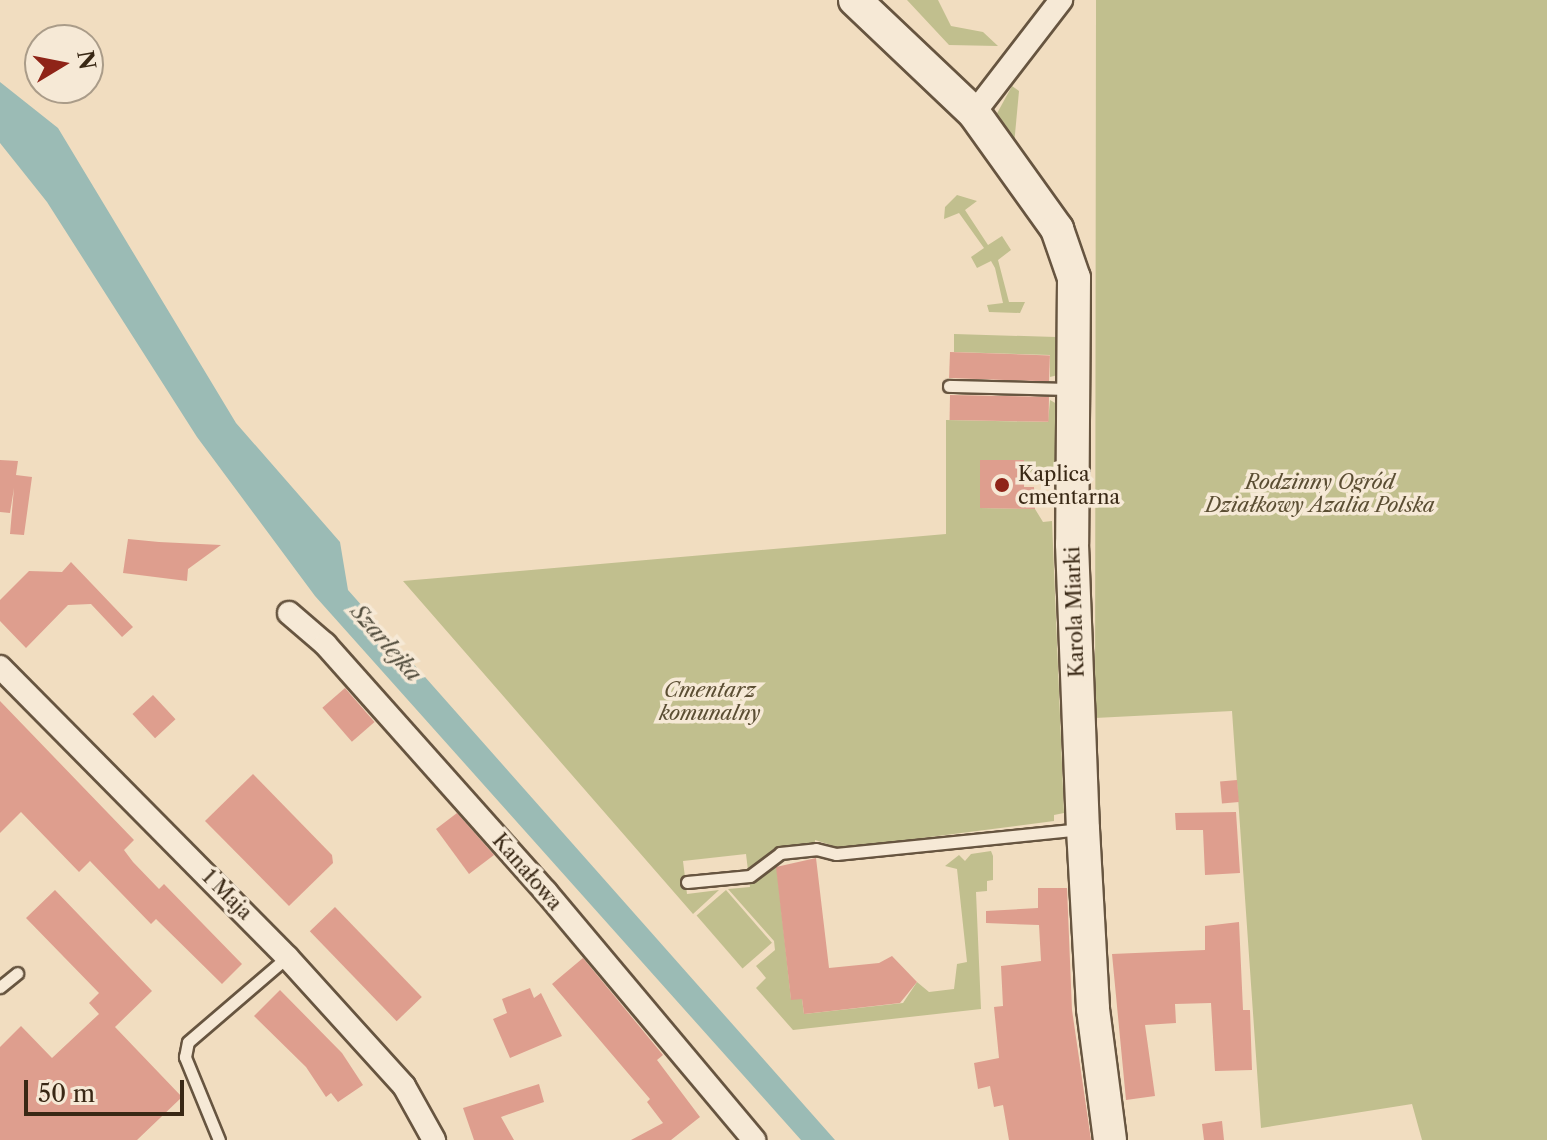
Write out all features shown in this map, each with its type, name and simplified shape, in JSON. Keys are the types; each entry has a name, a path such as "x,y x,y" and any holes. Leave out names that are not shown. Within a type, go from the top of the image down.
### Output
{"street":[{"name":"Karola Miarki","path":"855,0 974,113 1042,207 1067,253 1078,301 1072,544 1094,1022 1110,1140"},
{"path":"974,113 1061,0"},
{"name":"Kanałowa","path":"289,613 325,644 546,892 754,1140"},
{"name":"1 Maja","path":"0,667 287,957 404,1086 434,1140"}],"lane":[{"path":"949,386 1076,389"},
{"path":"687,882 750,876 775,854 816,849 836,854 1083,829"},
{"path":"219,1140 185,1057 188,1042 287,957"},
{"path":"0,987 17,973"}],"green space":[{"path":"907,0 938,0 951,26 983,32 998,46 949,45"},
{"name":"Rodzinny Ogród Działkowy Azalia Polska","path":"1096,0 1547,0 1547,1140 1422,1140 1412,1104 1261,1128 1232,711 1095,718"},
{"path":"1012,86 1019,91 1014,145 995,117"},
{"path":"957,195 977,201 965,210 988,245 1002,236 1011,250 998,260 1009,302 1025,302 1020,313 989,312 987,305 1003,303 995,268 991,261 977,268 971,257 984,248 959,213 944,219 945,207"},
{"path":"954,334 1056,337 1058,375 1050,377 1050,355 954,352"},
{"name":"Cmentarz komunalny","path":"1050,400 1057,404 1056,473 1024,483 1023,460 980,460 980,508 1035,509 1043,522 1052,521 1064,813 1054,815 1054,821 875,844 837,847 815,840 816,856 776,860 791,999 802,999 804,1014 903,1003 917,982 929,992 954,989 957,964 967,962 957,869 945,866 959,855 965,861 971,854 991,851 993,856 993,880 987,881 987,891 976,892 981,1009 793,1030 756,988 766,978 756,966 775,950 774,941 728,889 750,887 746,854 683,861 687,894 719,890 693,914 403,581 946,534 946,420 1048,422"},
{"path":"726,890 772,943 742,968 697,916"}],"water":[{"name":"Szarlejka","path":"0,82 58,128 236,423 340,542 348,590 835,1140 801,1140 315,596 197,437 47,202 0,143"}],"building":[{"path":"950,352 1050,355 1049,381 949,378"},
{"path":"950,395 1049,397 1049,422 950,420"},
{"path":"0,460 18,461 16,475 32,477 24,535 10,534 14,488 10,513 0,512"},
{"name":"Kaplica cmentarna","path":"980,460 1024,460 1024,487 1034,487 1035,509 980,508"},
{"path":"128,539 221,545 188,569 187,581 123,573"},
{"path":"71,562 133,627 122,637 91,604 68,605 26,648 0,621 0,600 29,571 62,572"},
{"path":"345,688 375,722 352,742 322,708"},
{"path":"153,695 176,719 155,738 133,714"},
{"path":"0,701 134,840 124,850 133,862 159,889 164,884 242,964 222,984 156,919 151,924 90,861 79,872 21,812 0,833"},
{"path":"253,774 332,855 333,863 289,906 205,821"},
{"path":"1237,780 1239,802 1222,803 1220,781"},
{"path":"1236,812 1240,873 1205,875 1203,830 1176,830 1175,813"},
{"path":"457,813 494,855 469,874 436,829"},
{"path":"816,858 829,968 879,963 892,956 917,982 900,1003 804,1014 802,999 791,1000 776,867"},
{"path":"1038,888 1067,888 1072,1010 1091,1140 1009,1140 1003,1105 994,1107 990,1086 978,1089 974,1063 999,1058 994,1007 1003,1006 1001,966 1041,961 1039,925 986,923 986,911 1038,908"},
{"path":"55,890 152,991 115,1027 182,1097 137,1140 0,1140 0,1047 21,1026 52,1058 99,1014 89,1003 99,993 26,918"},
{"path":"335,907 422,997 397,1021 310,931"},
{"path":"1239,922 1243,1010 1250,1010 1252,1070 1215,1071 1211,1003 1175,1004 1176,1023 1145,1025 1155,1096 1126,1100 1112,954 1205,950 1205,926"},
{"path":"583,958 663,1055 657,1060 700,1117 671,1140 631,1140 663,1123 647,1102 650,1099 552,984"},
{"path":"530,988 534,998 541,993 562,1036 510,1058 493,1019 507,1013 502,999"},
{"path":"280,990 342,1053 363,1085 338,1102 331,1093 326,1097 306,1067 254,1016"},
{"path":"539,1084 544,1102 501,1117 514,1140 474,1140 463,1108"},
{"path":"1222,1121 1224,1140 1204,1140 1202,1124"}],"place":[{"name":"Kaplica cmentarna","path":"1002,485"}]}
